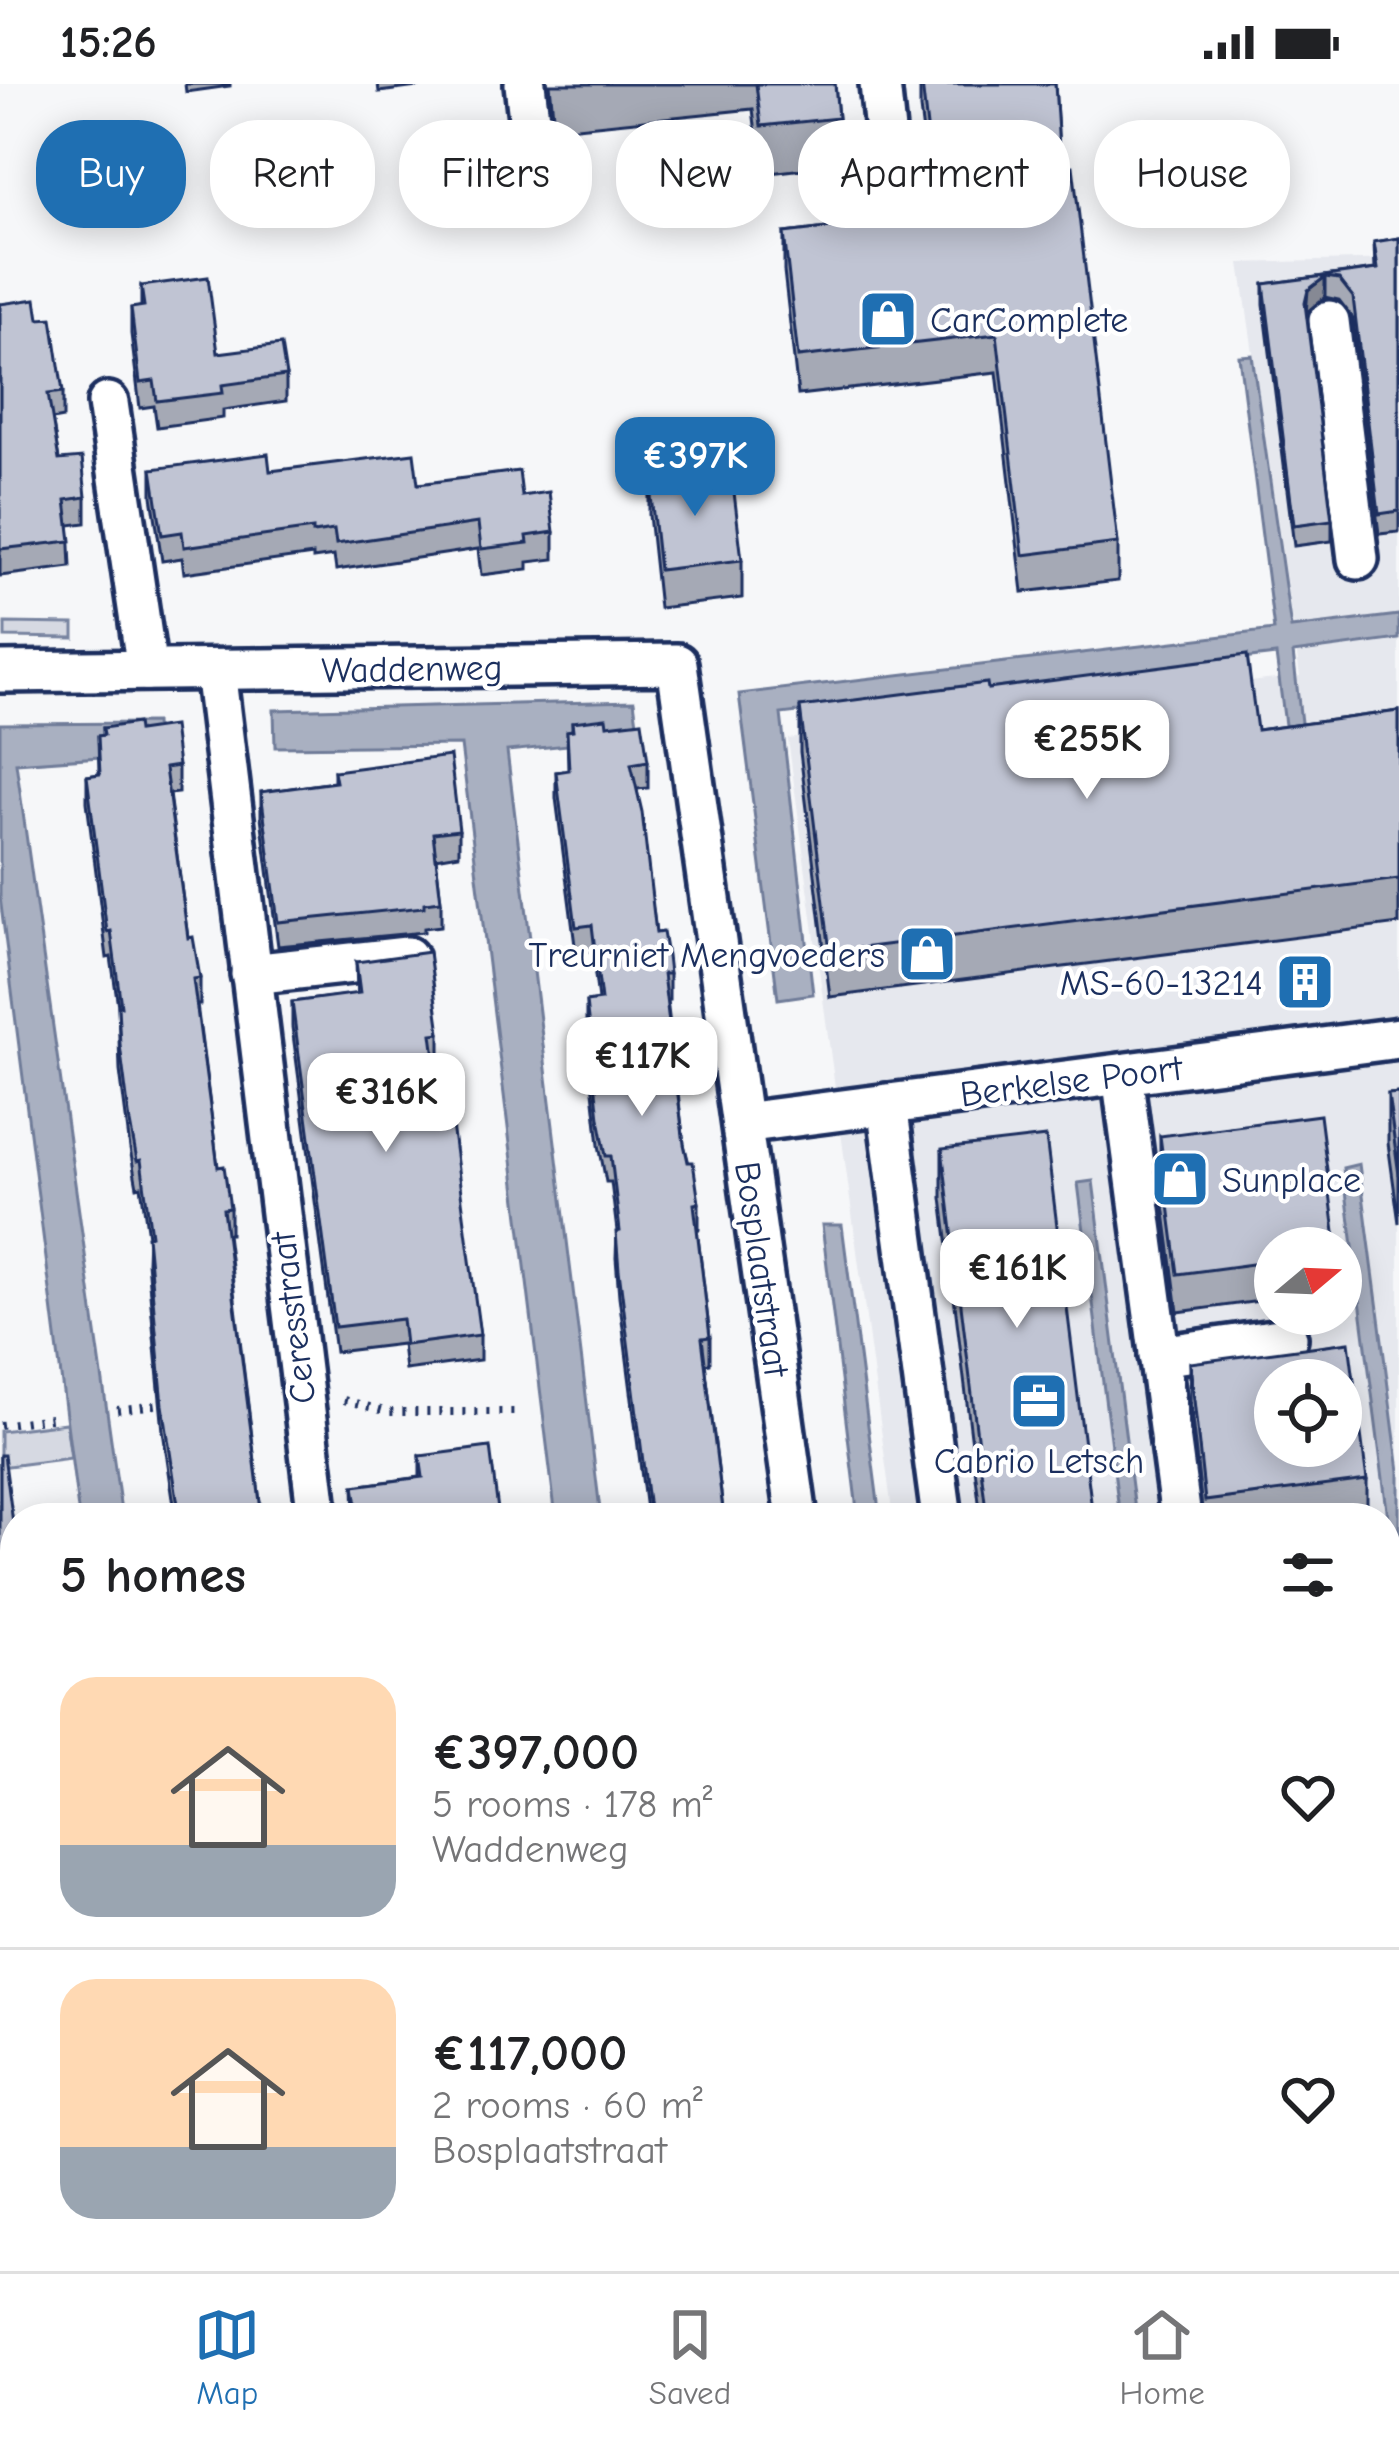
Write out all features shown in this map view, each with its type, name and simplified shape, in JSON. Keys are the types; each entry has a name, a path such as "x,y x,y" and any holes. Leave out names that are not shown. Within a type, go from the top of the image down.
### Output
{"street":[{"path":"525,84 529,120"},
{"path":"880,84 884,120"},
{"path":"1329,321 1358,559"},
{"path":"108,403 147,670"},
{"name":"Waddenweg","path":"0,671 677,664"},
{"name":"Bosplaatstraat","path":"677,664 794,1503"},
{"name":"Ceresstraat","path":"215,670 316,1503"},
{"path":"251,974 421,955"},
{"name":"Berkelse Poort","path":"742,1123 1399,1038"},
{"path":"1122,1074 1178,1503"},
{"path":"887,1104 940,1503"},
{"path":"1159,1356 1287,1338"}],"path":[{"path":"0,1425 58,1417"}],"shaded area":[{"path":"1399,259 1399,1503 891,1503 788,739 1300,676 1240,263"},
{"path":"5,623 74,624 74,638 5,637"},
{"path":"66,1423 71,1458 0,1467 0,1431"}],"water":[{"path":"1252,355 1291,628 1399,615 1399,639 1293,653 1325,931 1312,934 1276,655 781,714 813,994 778,999 739,694 1274,630 1239,356"},
{"path":"634,701 639,738 507,751 599,1503 554,1503 461,745 275,747 274,710"},
{"path":"155,723 156,753 16,763 120,1503 77,1503 0,897 0,724"},
{"path":"1359,1164 1399,1471 1399,1503 1386,1503 1362,1316 1362,1227 1351,1227 1343,1168"},
{"path":"1093,1181 1134,1503 1118,1503 1078,1183"},
{"path":"822,1225 842,1225 878,1503 856,1503"}],"building":[{"path":"756,84 835,84 838,118 774,125 774,120 760,120"},
{"path":"922,84 1055,84 1057,120 926,120"},
{"path":"1073,166 1118,543 1023,555 997,334 798,357 784,233 827,228 1070,228"},
{"path":"1399,238 1399,511 1379,514 1353,297 1339,279 1325,277 1308,290 1305,303 1332,520 1294,525 1264,284 1378,269 1374,242"},
{"path":"208,277 218,353 281,345 286,376 222,385 223,393 157,401 154,381 140,383 131,308 144,306 141,286"},
{"path":"36,299 39,319 52,318 63,392 48,394 59,460 82,458 86,497 66,500 71,541 0,549 0,304"},
{"path":"414,453 418,484 519,471 522,496 549,492 554,532 527,536 528,543 481,549 478,523 336,544 334,530 184,547 182,532 162,535 152,469 268,454 270,471"},
{"path":"731,467 742,560 659,570 649,477"},
{"path":"1247,655 1257,730 1399,711 1399,879 830,952 800,707 987,683 988,689"},
{"path":"642,721 648,761 631,764 642,812 656,933 663,932 667,956 669,974 663,974 684,1144 688,1162 693,1162 699,1203 694,1204 710,1337 702,1338 722,1503 648,1503 619,1270 616,1232 620,1231 611,1156 606,1156 599,1118 586,1002 601,1000 592,925 576,927 556,772 569,770 567,731 573,730 572,722"},
{"path":"137,723 138,731 173,726 178,766 165,768 188,938 193,937 200,978 193,979 218,1167 224,1166 230,1208 223,1209 260,1503 178,1503 163,1405 147,1236 151,1235 141,1160 137,1161 130,1123 120,1045 121,1006 87,776 100,774 98,736 104,735 103,728"},
{"path":"450,756 459,830 433,833 441,901 424,903 424,907 278,922 261,792 336,782 334,771"},
{"path":"429,952 440,1033 432,1034 442,1110 450,1110 480,1335 405,1345 402,1319 335,1327 292,1002 360,993 356,962"},
{"path":"1399,1093 1399,1175 1388,1094"},
{"path":"1320,1115 1334,1227 1254,1227 1254,1264 1178,1274 1160,1136"},
{"path":"1046,1137 1091,1503 985,1503 942,1149"},
{"path":"1349,1342 1351,1359 1254,1359 1254,1467 1362,1467 1362,1442 1367,1480 1205,1501 1190,1363"},
{"path":"490,1447 497,1503 357,1503 354,1486 423,1477 420,1456"},
{"path":"0,1455 4,1455 10,1503 0,1503"}],"place":[{"name":"CarComplete","path":"888,319"},
{"name":"Treurniet Mengvoeders","path":"927,954"},
{"name":"MS-60-13214","path":"1305,982"},
{"name":"Sunplace","path":"1180,1179"},
{"name":"Cabrio Letsch","path":"1039,1401"}]}
